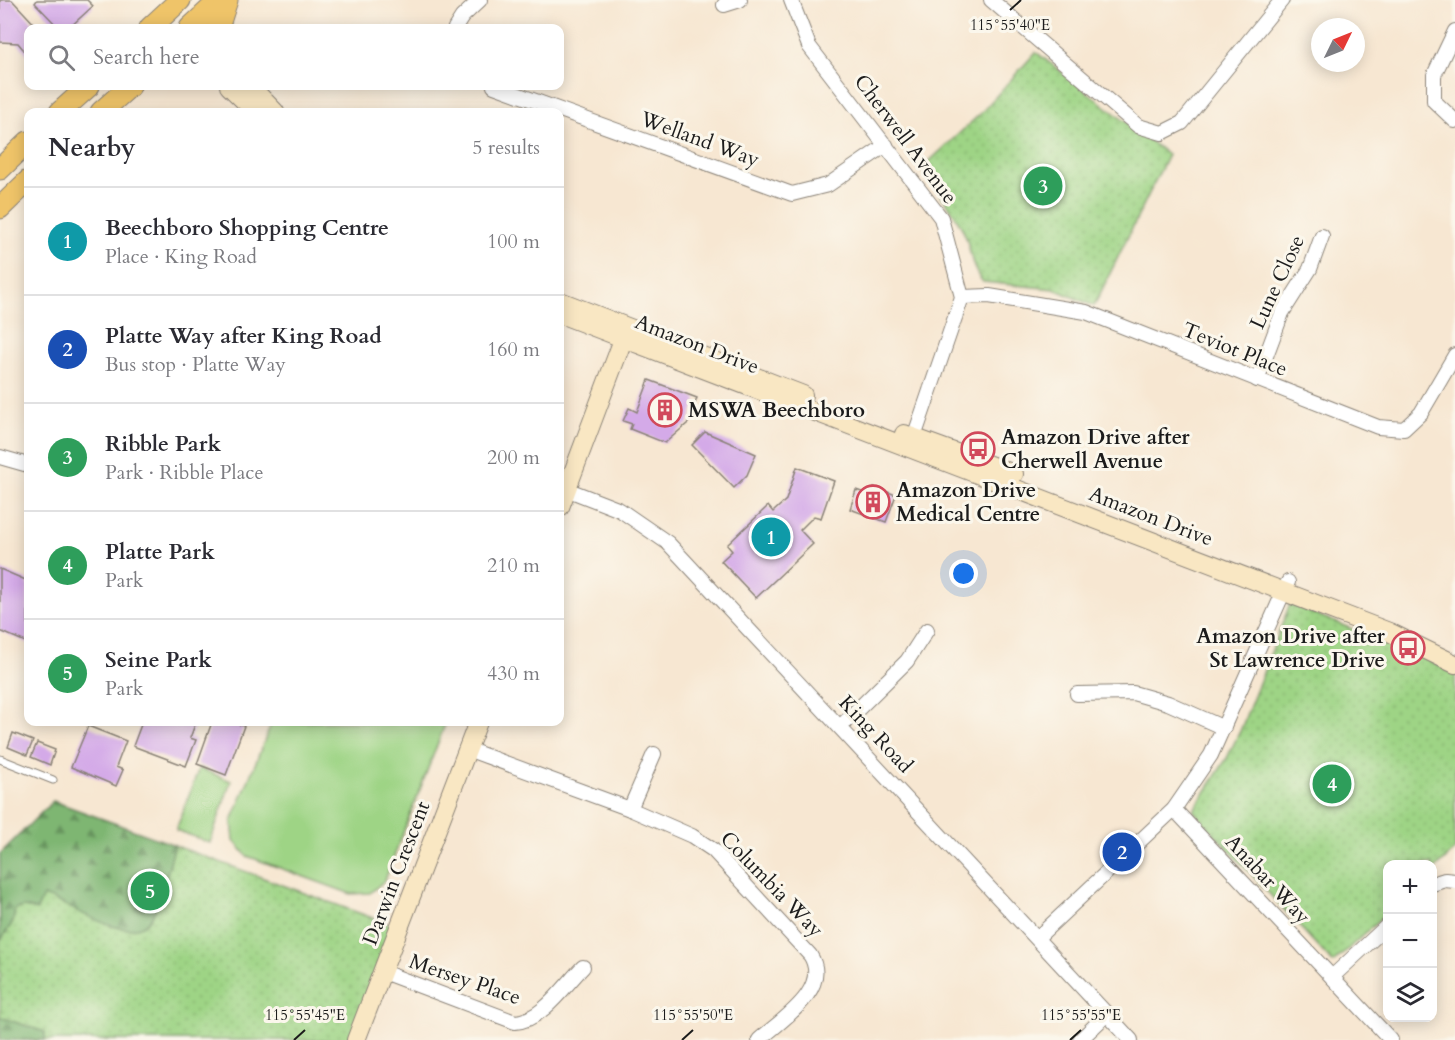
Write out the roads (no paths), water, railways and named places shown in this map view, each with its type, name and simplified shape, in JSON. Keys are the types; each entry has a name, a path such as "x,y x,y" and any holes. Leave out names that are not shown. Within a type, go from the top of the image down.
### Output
{"main road":[{"path":"197,24 220,0"},
{"path":"219,24 227,0"},
{"path":"64,108 85,90"},
{"path":"105,108 126,90"},
{"path":"0,169 24,146"},
{"path":"0,208 24,185"}],"street":[{"path":"458,24 480,0"},
{"path":"724,5 740,0"},
{"name":"Cherwell Avenue","path":"791,0 809,46 941,218 962,297"},
{"path":"991,0 1138,126 1162,133 1182,123 1282,0"},
{"path":"168,16 187,24"},
{"path":"1455,31 1434,75 1434,101 1455,122"},
{"path":"233,90 252,108"},
{"path":"254,90 271,108"},
{"name":"Welland Way","path":"505,90 555,108"},
{"name":"Welland Way","path":"564,111 792,194 828,185 886,145"},
{"name":"Lune Close","path":"1257,380 1282,313 1310,269 1322,236"},
{"name":"Teviot Place","path":"962,297 989,296 1086,312 1378,427 1404,429 1421,413 1455,355"},
{"path":"912,443 962,297"},
{"name":"Amazon Drive","path":"564,304 625,333 1286,587 1455,664"},
{"name":"Amazon Drive","path":"564,315 625,333"},
{"path":"564,495 625,333"},
{"path":"0,457 24,464"},
{"name":"King Road","path":"566,489 620,510 668,543 1131,1040"},
{"path":"1036,938 1174,809 1211,755 1286,587"},
{"name":"Amazon Drive","path":"1286,587 1381,617 1455,652"},
{"path":"840,727 908,661 927,630"},
{"path":"1077,694 1133,693 1168,703 1224,728"},
{"name":"Darwin Crescent","path":"356,1040 476,726"},
{"name":"Columbia Way","path":"467,749 630,809 692,836 713,850 814,961 816,980 813,988 759,1040"},
{"path":"630,809 654,754"},
{"name":"Anabar Way","path":"1174,809 1391,1040"},
{"path":"1437,882 1445,880 1455,882"},
{"path":"1332,977 1383,930"},
{"name":"Mersey Place","path":"383,972 515,1022 524,1022 537,1014 584,966"},
{"path":"1080,1040 1107,1014"}],"lane":[{"path":"0,759 53,780"}],"place":[{"name":"Ribble Park","path":"1043,186"},
{"name":"MSWA Beechboro","path":"665,410"},
{"name":"Amazon Drive after Cherwell Avenue","path":"978,449"},
{"name":"Amazon Drive Medical Centre","path":"873,502"},
{"name":"Beechboro Shopping Centre","path":"771,537"},
{"name":"Amazon Drive after St Lawrence Drive","path":"1408,648"},
{"name":"Platte Park","path":"1332,784"},
{"name":"Platte Way after King Road","path":"1122,852"},
{"name":"Seine Park","path":"150,891"}]}
